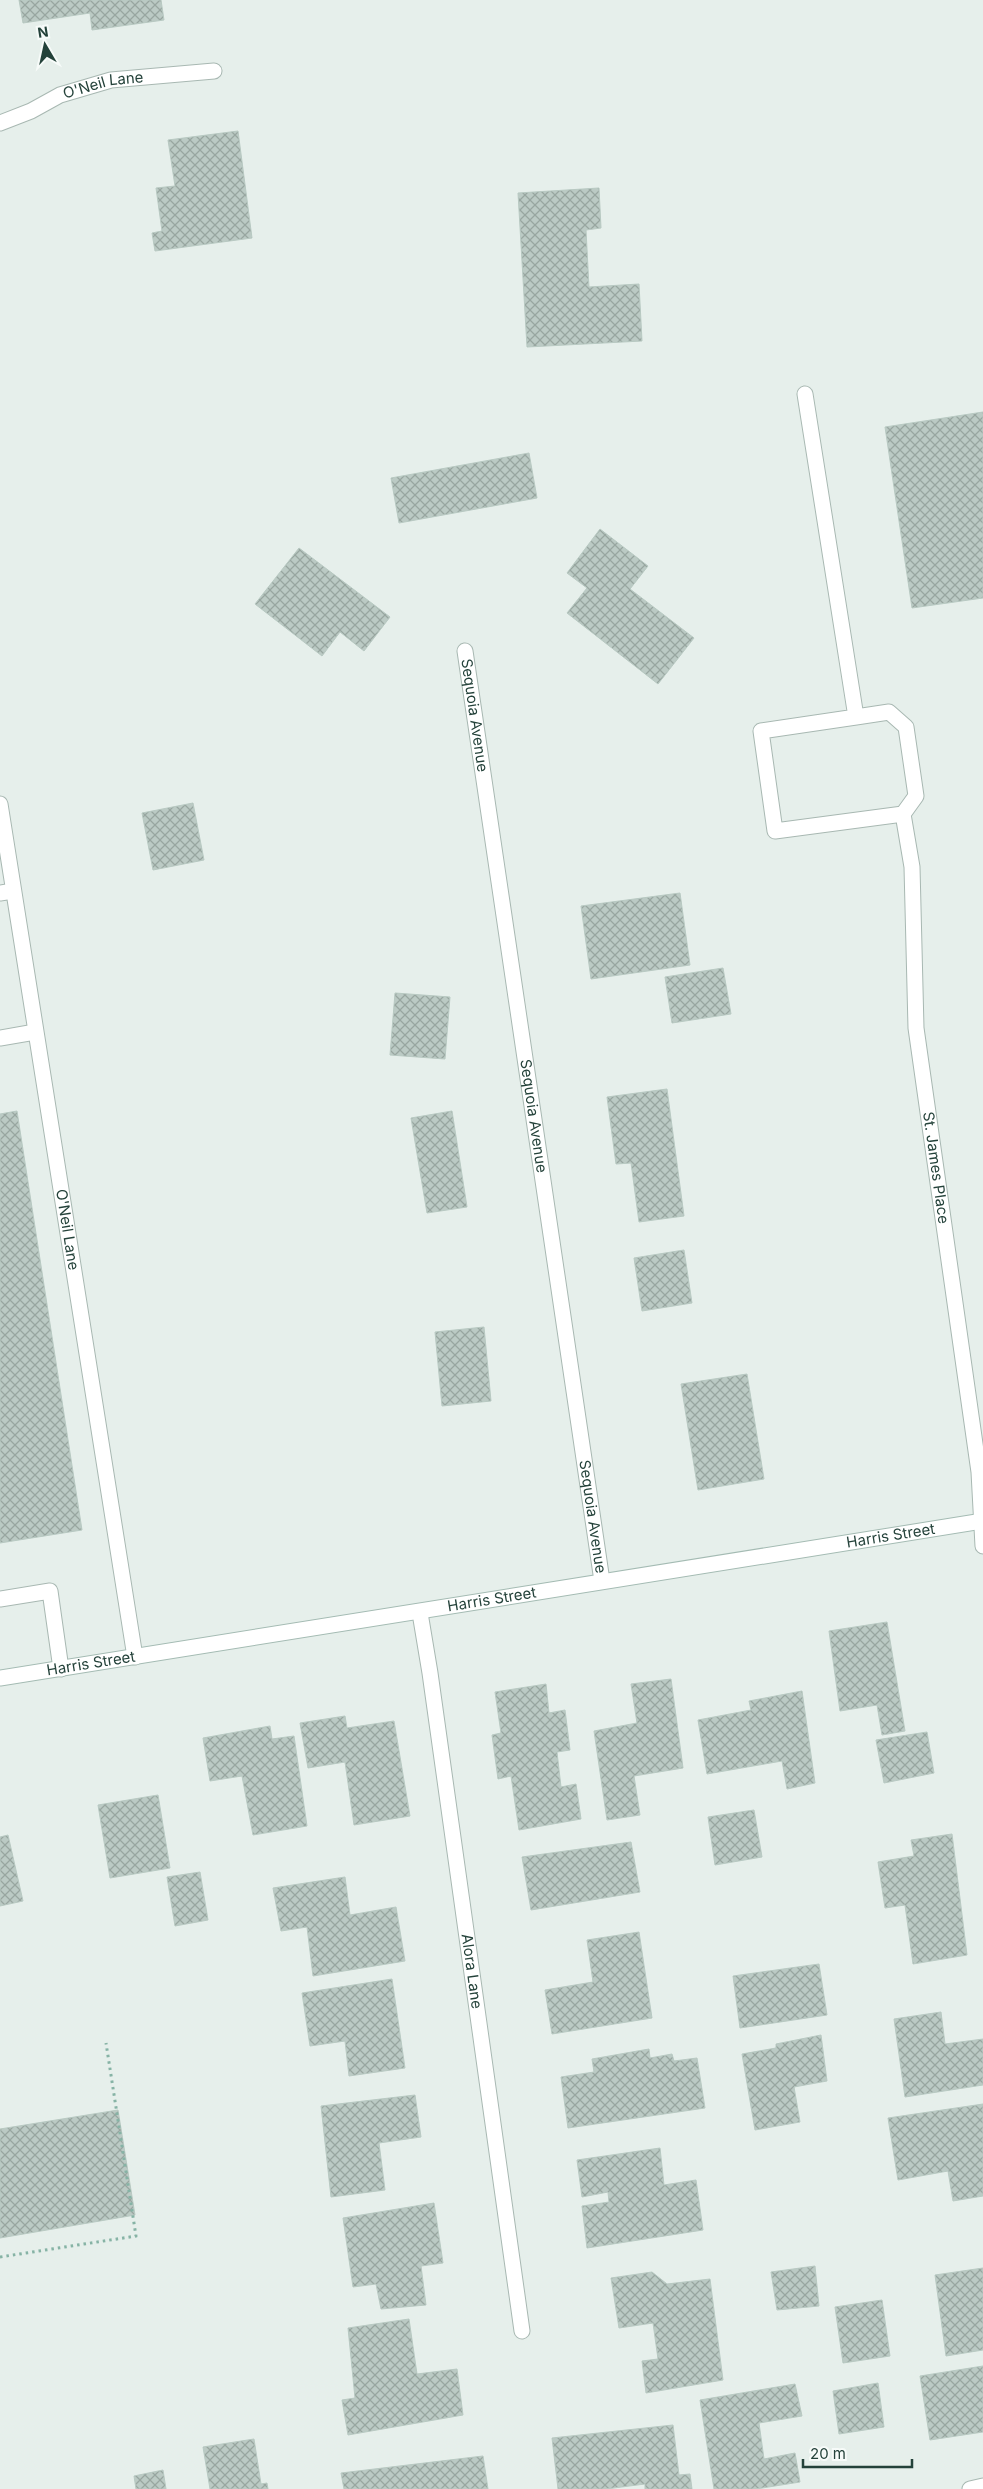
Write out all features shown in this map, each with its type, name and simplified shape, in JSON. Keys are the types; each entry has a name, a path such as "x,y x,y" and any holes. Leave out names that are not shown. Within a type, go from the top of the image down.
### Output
{"street":[{"name":"O'Neil Lane","path":"0,123 31,111 60,95 111,80 214,70"},
{"path":"805,394 856,717"},
{"name":"Sequoia Avenue","path":"464,651 602,1581"},
{"path":"889,712 906,727 916,796 902,814 775,831 762,731 856,717 889,712"},
{"name":"O'Neil Lane","path":"0,804 7,892 35,1032 135,1657"},
{"name":"St. James Place","path":"902,814 912,867 916,1028 979,1472 983,1546"},
{"path":"0,1038 35,1032"},
{"name":"Harris Street","path":"0,1678 420,1613 602,1581 983,1521"},
{"path":"0,1599 50,1591 61,1669"},
{"name":"Alora Lane","path":"420,1613 522,2331"},
{"path":"970,2489 983,2486"}],"path":[{"path":"0,2257 136,2236 106,2043"}],"building":[{"path":"19,0 161,0 164,20 92,30 90,13 23,23"},
{"path":"238,131 252,238 155,251 152,233 162,231 156,188 175,186 168,140"},
{"path":"599,188 601,228 586,230 589,287 639,284 642,341 527,347 518,193"},
{"path":"983,412 983,598 912,608 885,427"},
{"path":"529,453 537,498 399,523 391,478"},
{"path":"600,529 648,566 630,589 694,638 658,684 567,613 587,588 567,573"},
{"path":"299,548 390,617 364,651 340,632 322,656 255,604"},
{"path":"193,803 204,860 153,870 142,813"},
{"path":"680,893 690,965 591,979 581,906"},
{"path":"723,968 731,1014 672,1023 665,977"},
{"path":"395,993 450,997 445,1059 390,1055"},
{"path":"667,1089 684,1216 639,1222 631,1163 616,1164 607,1097"},
{"path":"17,1111 82,1530 0,1543 0,1114"},
{"path":"452,1111 467,1207 427,1213 411,1118"},
{"path":"684,1250 692,1303 642,1311 634,1258"},
{"path":"484,1327 491,1401 442,1406 435,1332"},
{"path":"747,1374 764,1479 698,1490 681,1384"},
{"path":"887,1622 905,1731 882,1735 877,1705 840,1711 829,1631"},
{"path":"671,1679 683,1768 634,1776 640,1815 607,1820 594,1731 637,1723 631,1684"},
{"path":"546,1684 549,1713 565,1710 570,1750 557,1752 561,1787 576,1784 581,1819 519,1830 511,1776 498,1779 492,1735 501,1733 495,1692"},
{"path":"802,1691 815,1783 787,1789 782,1761 707,1774 698,1720 751,1710 749,1701"},
{"path":"345,1716 347,1728 394,1721 410,1816 354,1825 345,1762 308,1768 300,1723"},
{"path":"270,1726 272,1739 294,1736 307,1826 253,1835 242,1776 210,1781 203,1738"},
{"path":"927,1732 934,1773 884,1783 876,1740"},
{"path":"158,1795 170,1868 110,1878 98,1805"},
{"path":"754,1810 762,1857 715,1865 708,1817"},
{"path":"952,1834 967,1955 913,1964 905,1905 885,1908 878,1862 914,1856 911,1840"},
{"path":"8,1835 23,1901 0,1906 0,1837"},
{"path":"631,1842 640,1892 531,1910 522,1857"},
{"path":"200,1872 208,1920 175,1926 167,1877"},
{"path":"345,1877 350,1915 396,1907 405,1961 313,1976 307,1927 281,1931 273,1888"},
{"path":"639,1932 652,2018 552,2034 545,1990 593,1982 587,1940"},
{"path":"819,1964 827,2015 740,2028 733,1976"},
{"path":"392,1979 405,2068 349,2076 345,2041 310,2046 302,1993"},
{"path":"941,2012 945,2044 983,2039 983,2085 905,2097 894,2019"},
{"path":"821,2035 827,2081 794,2087 800,2122 755,2130 742,2054 776,2048 776,2044"},
{"path":"649,2049 650,2058 672,2054 674,2061 697,2058 705,2108 568,2128 561,2077 594,2072 592,2059"},
{"path":"415,2095 421,2137 379,2143 385,2190 331,2197 321,2106"},
{"path":"983,2104 983,2196 953,2201 948,2171 898,2180 888,2118"},
{"path":"118,2110 135,2215 0,2238 0,2129"},
{"path":"660,2148 664,2185 696,2180 703,2230 587,2248 582,2206 609,2202 608,2192 582,2197 577,2160"},
{"path":"434,2203 443,2263 421,2266 426,2305 381,2309 376,2284 353,2287 343,2218"},
{"path":"815,2266 819,2306 777,2310 771,2272"},
{"path":"983,2268 983,2350 946,2356 935,2275"},
{"path":"652,2272 667,2284 710,2279 723,2380 646,2393 642,2361 658,2359 653,2323 619,2328 611,2278"},
{"path":"882,2300 890,2356 843,2363 835,2307"},
{"path":"409,2319 417,2374 457,2369 463,2415 348,2435 342,2400 355,2398 348,2328"},
{"path":"983,2366 983,2432 930,2440 920,2376"},
{"path":"878,2383 884,2427 839,2434 833,2391"},
{"path":"795,2384 802,2416 759,2423 764,2459 795,2453 800,2482 756,2489 714,2489 700,2400"},
{"path":"673,2425 679,2475 690,2474 692,2489 645,2489 645,2484 606,2489 558,2489 552,2438"},
{"path":"254,2439 261,2484 267,2483 268,2489 210,2489 203,2447"},
{"path":"483,2456 488,2489 344,2489 341,2473"},
{"path":"163,2470 166,2489 136,2489 134,2476"}]}
